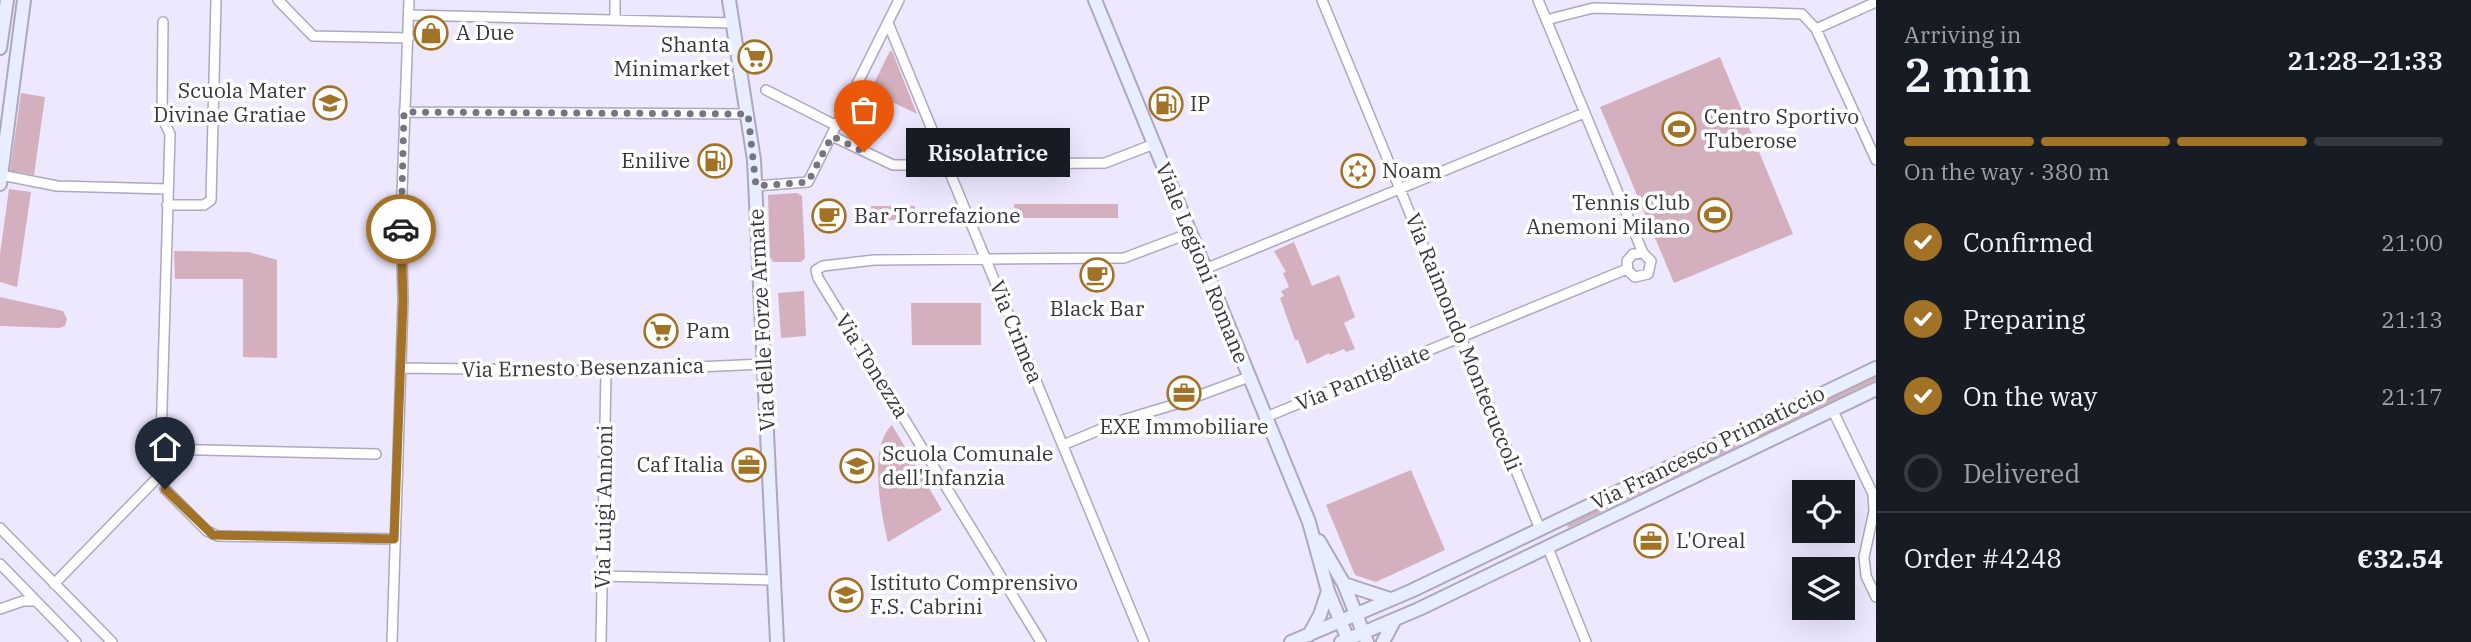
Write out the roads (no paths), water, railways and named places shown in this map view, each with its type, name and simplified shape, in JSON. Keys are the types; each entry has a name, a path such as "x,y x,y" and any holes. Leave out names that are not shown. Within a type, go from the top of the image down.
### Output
{"street":[{"path":"0,48 7,0"},
{"path":"24,0 1,179 57,186 169,189"},
{"path":"167,205 204,205 211,200 216,0"},
{"path":"278,0 313,36 409,38"},
{"path":"392,642 401,368 404,112 410,0"},
{"path":"615,0 615,19"},
{"name":"Via delle Forze Armate","path":"729,0 748,114 756,186 777,642"},
{"path":"756,186 808,182 899,0"},
{"name":"Viale Legioni Romane","path":"1095,0 1310,526 1328,591 1346,641 1365,637 1344,584 1310,526"},
{"name":"Via Raimondo Montecuccoli","path":"1322,0 1540,529"},
{"path":"1538,0 1643,253 1651,261 1649,273 1636,277 1627,269 1630,256 1643,253"},
{"path":"1816,29 1876,2"},
{"path":"1546,20 1592,8 1802,14 1816,29 1876,160"},
{"path":"409,15 733,23"},
{"path":"54,584 157,479 161,469 170,134 162,112 163,22"},
{"name":"Via Crimea","path":"888,23 1143,642"},
{"path":"766,90 837,126"},
{"path":"404,112 748,114"},
{"path":"1205,269 1584,113"},
{"path":"832,136 888,164 1105,163 1154,144"},
{"path":"986,258 1124,258 1190,233"},
{"name":"Via Tonezza","path":"986,258 874,260 817,268 818,278 1041,642"},
{"name":"Via Pantigliate","path":"1266,417 1627,269"},
{"name":"Via Ernesto Besenzanica","path":"401,368 606,371 764,364"},
{"name":"Via Francesco Primaticcio","path":"1390,599 1876,368"},
{"name":"Via Luigi Annoni","path":"601,642 606,371"},
{"path":"1063,445 1123,420 1249,377"},
{"name":"Via Francesco Primaticcio","path":"1365,637 1397,618 1876,389"},
{"path":"1833,411 1873,494 1875,509 1864,557 1866,576 1876,597"},
{"path":"161,449 376,454"},
{"path":"165,489 213,535 394,539"},
{"path":"0,528 112,642"},
{"path":"1540,529 1550,535 1548,548 1586,642"},
{"path":"0,564 76,642"},
{"path":"603,576 774,580"},
{"path":"1344,584 1390,599"},
{"path":"1309,635 1320,615 1328,591"},
{"path":"1291,642 1390,599"},
{"path":"0,609 23,601 36,601"},
{"path":"1383,642 1389,627 1397,618"}],"place":[{"name":"A Due","path":"431,33"},
{"name":"Shanta Minimarket","path":"755,57"},
{"name":"Scuola Mater Divinae Gratiae","path":"330,103"},
{"name":"IP","path":"1166,104"},
{"name":"Centro Sportivo Tuberose","path":"1679,129"},
{"name":"Risolatrice","path":"864,152"},
{"name":"Enilive","path":"715,161"},
{"name":"Noam","path":"1358,171"},
{"name":"Tennis Club Anemoni Milano","path":"1715,215"},
{"name":"Bar Torrefazione","path":"829,216"},
{"name":"Black Bar","path":"1097,275"},
{"name":"Pam","path":"661,331"},
{"name":"EXE Immobiliare","path":"1184,393"},
{"name":"Caf Italia","path":"749,465"},
{"name":"Scuola Comunale dell'Infanzia","path":"857,466"},
{"name":"L'Oreal","path":"1651,541"},
{"name":"Istituto Comprensivo F.S. Cabrini","path":"846,595"}]}
